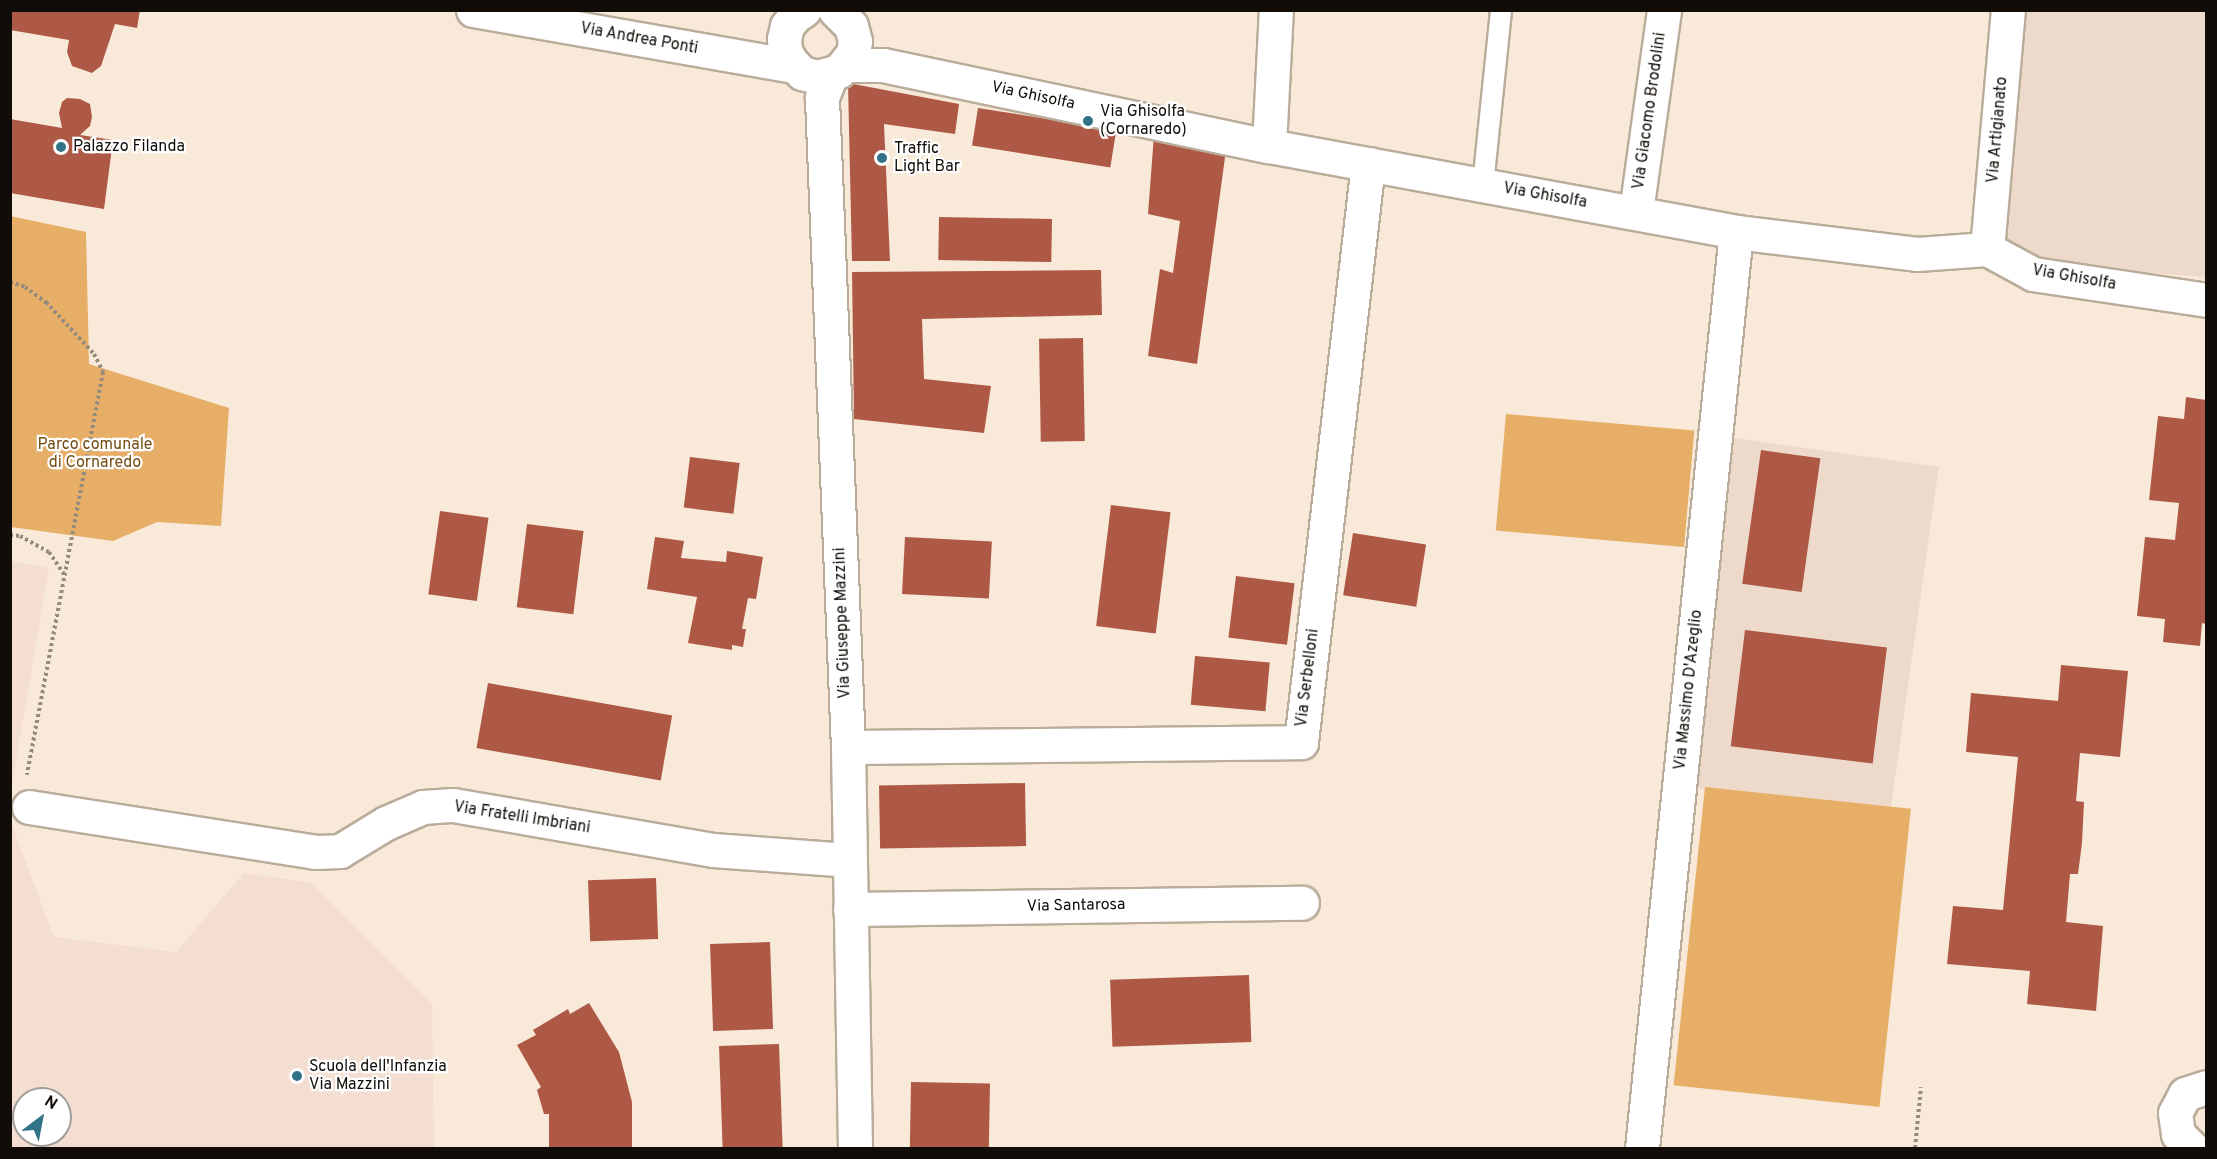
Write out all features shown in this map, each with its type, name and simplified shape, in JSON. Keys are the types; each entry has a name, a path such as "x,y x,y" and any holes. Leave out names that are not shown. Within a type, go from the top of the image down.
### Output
{"street":[{"name":"Via Andrea Ponti","path":"473,10 734,54 814,51"},
{"name":"Via Giuseppe Mazzini","path":"835,10 851,26 814,51 848,747 848,860 855,1149"},
{"path":"1269,146 1276,10"},
{"name":"Via Giacomo Brodolini","path":"1636,212 1664,10"},
{"name":"Via Artigianato","path":"1987,249 2008,10"},
{"name":"Via Ghisolfa","path":"814,51 1269,146 1736,232 1917,254 1987,249 2032,274 2206,300"},
{"name":"Via Serbelloni","path":"848,747 1301,742 1368,164"},
{"name":"Via Massimo D'Azeglio","path":"1642,1149 1736,232"},
{"name":"Via Fratelli Imbriani","path":"29,807 315,852 340,850 387,823 423,807 453,805 712,850 848,860"},
{"name":"Via Santarosa","path":"850,909 1302,903"},
{"path":"2192,1149 2178,1134 2175,1113 2185,1094 2206,1087"}],"lane":[{"path":"1483,185 1501,10"}],"path":[{"path":"10,282 25,287 46,302 94,354 103,372 24,793 29,807"},
{"path":"10,535 20,536 49,552 65,575"},
{"path":"1915,1149 1922,1087"}],"shaded area":[{"path":"2008,11 2206,11 2206,277 2048,265 1987,249"},
{"path":"1720,436 1939,467 1890,815 1671,785"},
{"path":"10,561 49,568 11,789"},
{"name":"Scuola dell'Infanzia Via Mazzini","path":"10,820 54,937 176,952 244,873 311,883 432,1004 434,1148 11,1148"}],"green space":[{"name":"Parco comunale di Cornaredo","path":"10,216 86,232 89,364 229,408 221,526 157,522 113,541 11,527"},
{"path":"1506,414 1694,430 1684,547 1496,531"},
{"path":"1705,787 1911,809 1880,1107 1674,1085"}],"building":[{"path":"10,10 140,10 137,28 115,24 101,66 92,73 72,66 67,52 69,40 10,30"},
{"path":"848,83 959,104 955,134 884,124 890,261 852,261"},
{"name":"Palazzo Filanda","path":"67,98 80,99 90,104 92,117 90,126 80,135 113,140 104,209 10,193 10,119 62,128 59,113 62,102"},
{"path":"978,108 1116,130 1110,167 972,146"},
{"path":"1154,135 1226,150 1197,364 1148,356 1160,269 1173,273 1180,221 1148,214"},
{"path":"939,217 1052,219 1051,262 938,260"},
{"path":"1101,270 1102,315 922,319 924,379 991,386 984,433 854,419 852,272"},
{"path":"1083,338 1085,441 1041,442 1039,339"},
{"path":"2186,397 2206,400 2206,624 2202,623 2200,646 2163,642 2165,619 2137,616 2145,537 2175,540 2179,503 2149,500 2158,416 2184,419"},
{"path":"1761,450 1820,458 1802,592 1742,584"},
{"path":"690,457 740,463 733,514 684,508"},
{"path":"1111,505 1171,512 1156,633 1096,626"},
{"path":"440,511 489,518 477,601 428,594"},
{"path":"527,524 584,531 573,614 517,607"},
{"path":"1353,533 1426,545 1416,607 1343,595"},
{"path":"655,537 684,541 681,558 726,562 727,551 763,557 756,599 748,598 742,629 746,629 743,647 732,645 732,650 688,643 697,597 647,589"},
{"path":"905,537 992,542 989,598 902,594"},
{"path":"1236,576 1295,583 1287,645 1228,638"},
{"path":"1745,630 1887,647 1873,764 1731,746"},
{"path":"1195,656 1270,663 1265,711 1191,705"},
{"path":"2061,665 2128,671 2120,757 2080,753 2076,801 2084,802 2082,843 2078,874 2070,874 2066,922 2103,926 2096,1011 2027,1004 2030,971 1947,964 1953,906 2003,910 2018,757 1966,752 1971,693 2058,701"},
{"path":"488,683 672,715 661,780 477,748"},
{"path":"1025,783 1026,846 880,849 879,786"},
{"path":"656,878 658,939 590,941 588,880"},
{"path":"770,942 773,1029 713,1031 710,944"},
{"path":"1249,975 1251,1042 1112,1047 1110,980"},
{"path":"589,1003 619,1052 632,1102 632,1148 549,1148 549,1114 544,1114 537,1090 541,1087 517,1045 536,1035 533,1030 568,1009 570,1014"},
{"path":"779,1044 783,1148 723,1148 719,1046"},
{"path":"911,1082 990,1083 989,1148 910,1148"}],"place":[{"name":"Via Ghisolfa (Cornaredo)","path":"1088,121"},
{"name":"Palazzo Filanda","path":"61,147"},
{"name":"Traffic Light Bar","path":"882,158"},
{"name":"Scuola dell'Infanzia Via Mazzini","path":"297,1076"}]}
